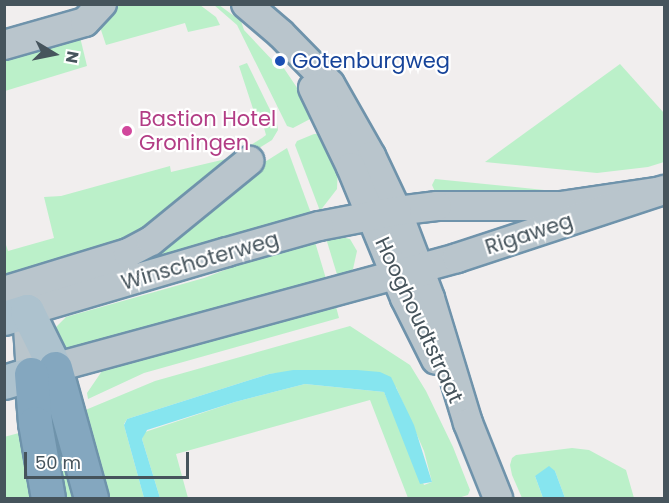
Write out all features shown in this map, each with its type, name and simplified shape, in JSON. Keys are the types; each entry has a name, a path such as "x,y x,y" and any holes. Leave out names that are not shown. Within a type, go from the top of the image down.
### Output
{"highway":[{"path":"30,375 35,423 48,498"},
{"path":"30,375 90,498"}],"main road":[{"path":"12,307 30,375"}],"street":[{"path":"4,45 86,22 102,4"},
{"name":"Hooghoudtstraat","path":"246,4 281,34 293,49 342,148 384,214 407,271 448,349 468,423 498,498"},
{"name":"Winschoterweg","path":"12,307 151,241 249,161"},
{"name":"Rigaweg","path":"384,214 437,206 562,206 663,191"},
{"name":"Rigaweg","path":"407,271 457,258 663,191"},
{"name":"Winschoterweg","path":"12,307 319,226 384,214"},
{"path":"30,375 407,271"}],"green space":[{"path":"113,4 200,5 216,17 220,25 188,32 185,23 106,45 101,30 102,24"},
{"path":"214,5 219,5 241,21 244,30 276,64 279,61 306,101 312,118 293,128 287,126 237,25"},
{"path":"80,37 87,66 5,91 5,57"},
{"path":"247,63 277,124 278,130 272,140 248,155 148,236 5,282 4,239 8,251 54,238 44,197 61,196 170,166 171,172 230,158 266,135 261,117 256,118 239,66"},
{"path":"620,64 664,113 664,162 648,167 597,173 485,162"},
{"path":"314,134 324,134 338,165 337,189 320,211 295,145 297,141"},
{"path":"287,148 312,216 149,267 87,274"},
{"path":"435,179 554,191 593,192 437,196 432,185"},
{"path":"325,235 350,239 357,251 353,269 339,281"},
{"path":"315,242 327,282 63,358 55,328 66,317 204,278 261,256"},
{"path":"334,299 339,318 144,373 88,399 87,393 102,371 116,362"},
{"path":"350,326 410,365 426,391 453,447 470,490 468,495 458,498 408,498 370,400 176,454 188,498 160,498 142,439 145,432 235,402 305,384 384,392 424,485 432,482 424,451 396,387 308,370 269,374 127,419 124,424 125,429 144,498 102,498 83,411 155,381"},
{"path":"60,420 82,498 57,498 45,424"},
{"path":"19,433 24,435 37,498 5,498 4,437"},
{"path":"572,448 589,450 626,470 634,498 565,498 555,471 535,476 543,498 522,498 512,475 510,465 512,458 516,455"}],"water":[{"path":"293,370 357,370 380,372 391,377 414,425 432,482 420,484 384,392 305,384 235,402 147,430 142,439 160,498 144,498 124,425 127,419 269,374"},
{"path":"549,466 555,471 565,498 543,498 535,476"}],"place":[{"name":"Gotenburgweg","path":"280,61"},
{"name":"Bastion Hotel Groningen","path":"127,131"}]}
